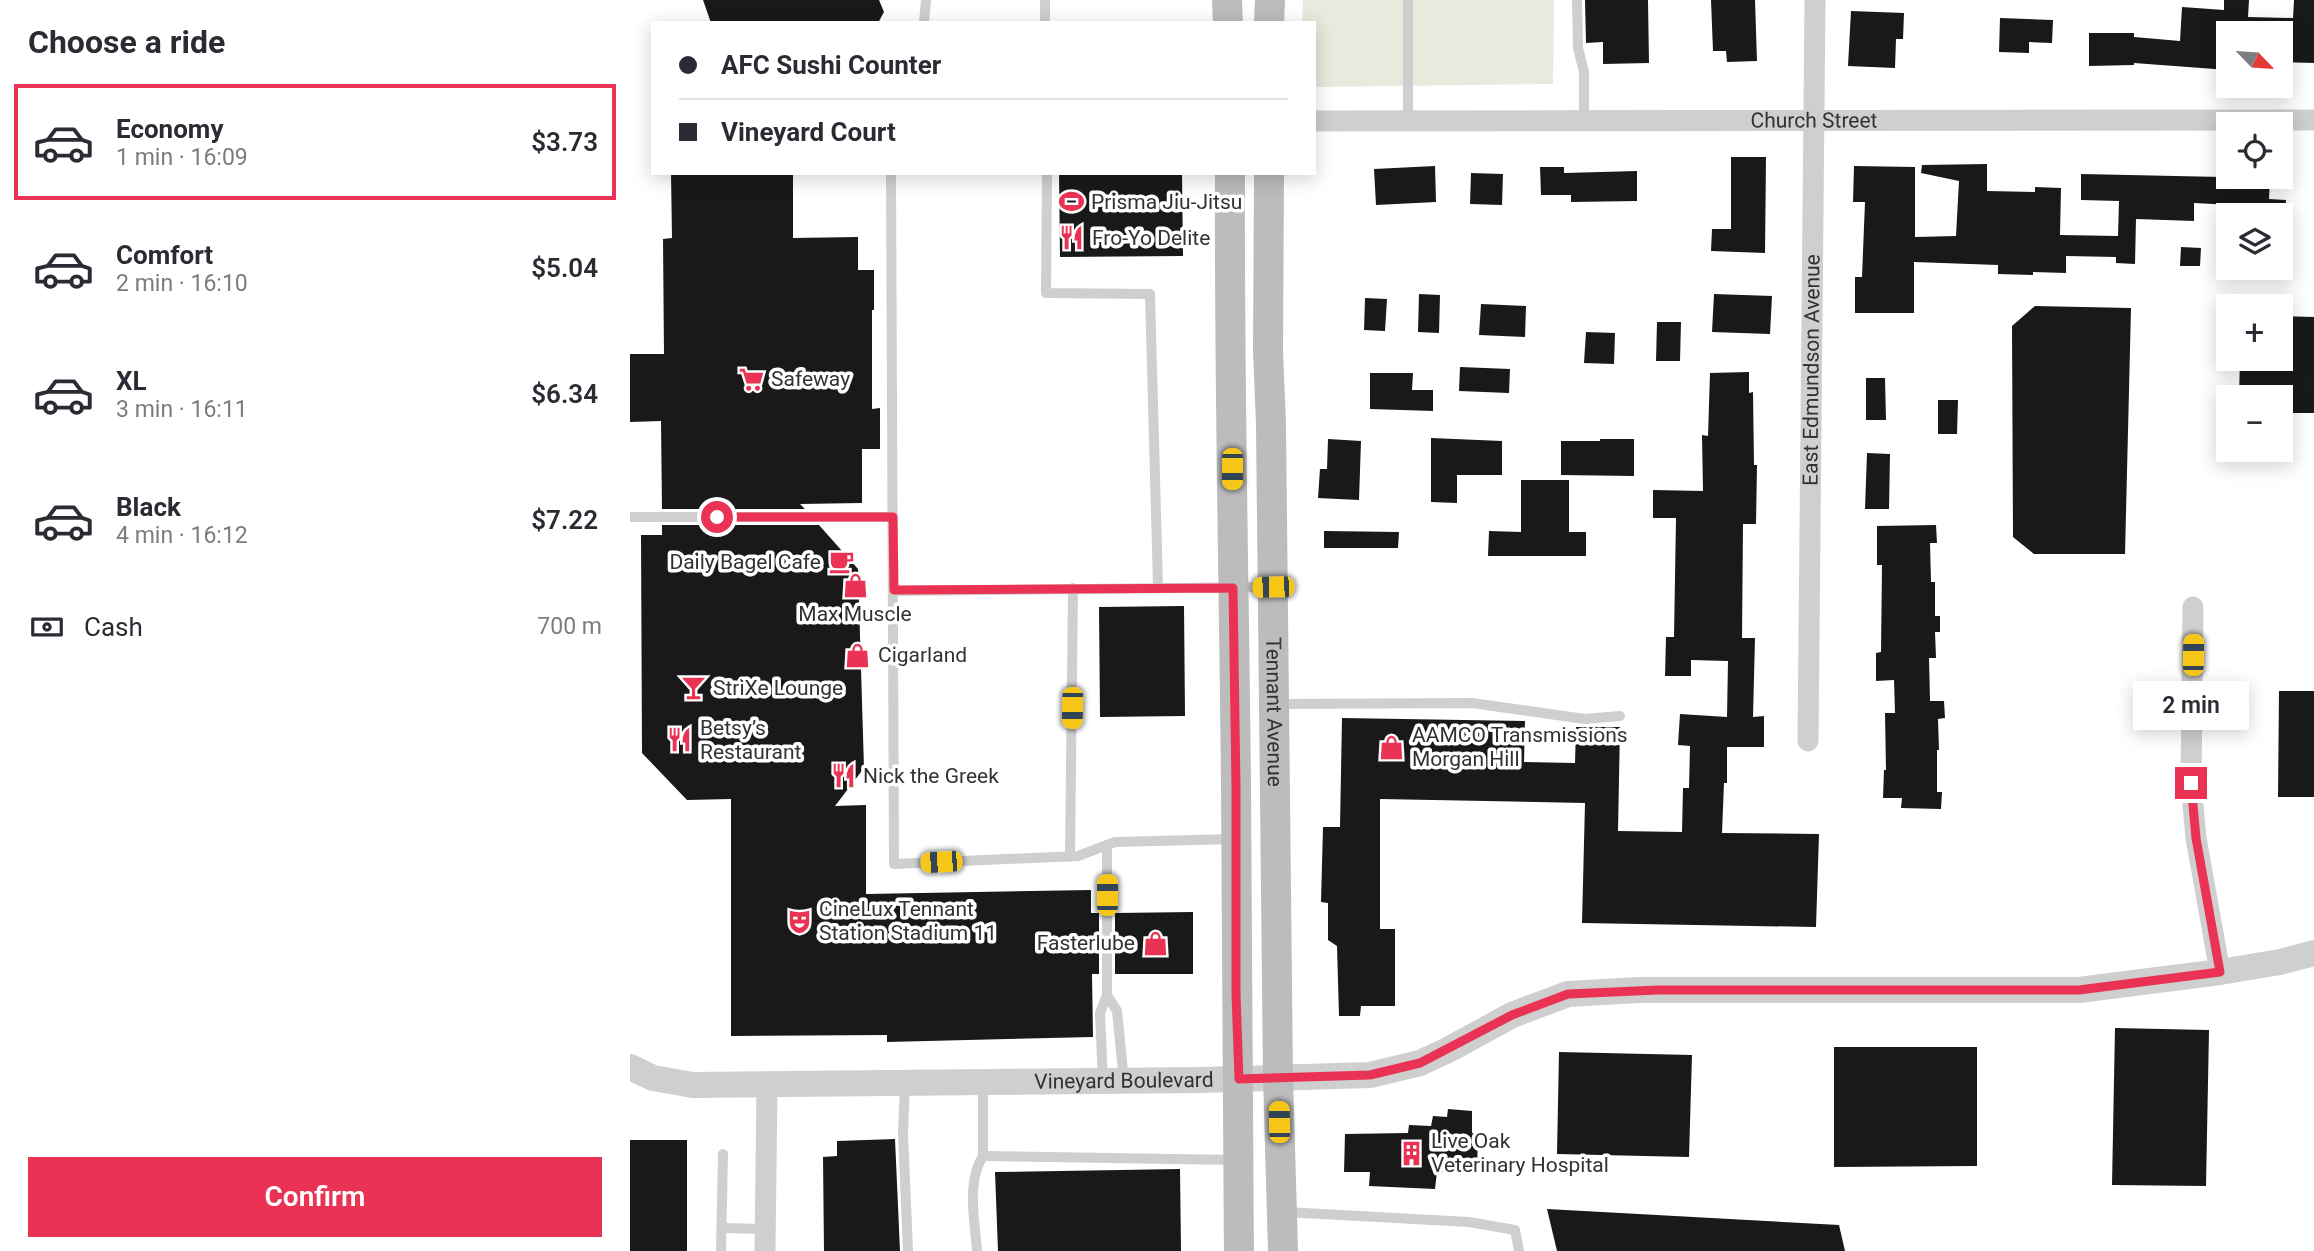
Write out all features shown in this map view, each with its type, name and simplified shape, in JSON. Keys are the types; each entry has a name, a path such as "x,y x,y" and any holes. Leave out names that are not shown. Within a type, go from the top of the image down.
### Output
{"main road":[{"path":"1227,0 1228,21"},
{"path":"1269,21 1270,0"},
{"name":"Tennant Avenue","path":"1230,175 1239,1251"},
{"name":"Tennant Avenue","path":"1269,175 1268,351 1283,1251"}],"street":[{"name":"East Edmundson Avenue","path":"1808,741 1815,0"},
{"name":"Church Street","path":"1316,121 2314,120"},
{"path":"2193,607 2191,783 2196,838 2220,972"},
{"name":"Vineyard Boulevard","path":"630,1067 653,1078 674,1083 767,1085 1114,1082 1370,1075 1420,1063 1512,1015 1568,994 1651,990 2079,990 2220,972 2314,953"},
{"path":"765,1251 767,1085"}],"lane":[{"path":"924,21 926,0"},
{"path":"1045,0 1045,21"},
{"path":"1408,0 1408,120"},
{"path":"1577,0 1578,48 1584,72 1584,120"},
{"path":"891,175 894,864 1070,857 1115,842 1236,839"},
{"path":"1047,175 1046,293 1150,294 1158,587"},
{"path":"630,517 893,517"},
{"path":"894,590 1273,587"},
{"path":"1070,857 1073,588"},
{"path":"1274,704 1472,703 1585,719 1620,716"},
{"path":"1107,845 1107,995 1100,1013 1114,1082"},
{"path":"1107,995 1117,1011 1114,1082"},
{"path":"905,1083 903,1133 908,1251"},
{"path":"977,1251 973,1186 978,1164 983,1156 983,1083"},
{"path":"721,1251 723,1154"},
{"path":"983,1156 1238,1160"},
{"path":"1282,1212 1469,1222 1515,1230 1519,1251"},
{"path":"722,1228 765,1229"}],"shaded area":[{"path":"1303,0 1554,0 1553,84 1318,87 1316,21 1302,21"}],"building":[{"path":"703,0 879,0 884,12 879,21 710,21"},
{"path":"1585,0 1648,0 1649,63 1603,64 1603,42 1586,43"},
{"path":"1711,0 1755,0 1757,61 1727,62 1726,51 1713,51"},
{"path":"2224,0 2249,0 2248,17 2293,18 2294,0 2314,0 2314,63 2293,62 2293,21 2216,21 2216,69 2134,63 2089,66 2089,33 2134,33 2134,37 2180,41 2182,7 2224,10"},
{"path":"1851,11 1904,13 1903,39 1896,39 1895,68 1848,66"},
{"path":"2000,18 2053,20 2052,43 2029,42 2029,53 1999,52"},
{"path":"1731,157 1766,157 1765,253 1711,251 1712,229 1731,229"},
{"path":"1987,164 1987,191 2035,192 2035,187 2061,188 2060,235 2118,236 2119,201 2081,200 2081,174 2216,177 2216,189 2269,189 2269,199 2286,200 2286,203 2194,203 2194,221 2136,219 2135,264 2116,263 2116,257 2066,256 2066,273 2033,272 2033,275 1998,274 1998,265 1914,262 1914,313 1855,313 1855,277 1862,277 1865,202 1853,202 1854,166 1915,167 1915,237 1956,236 1959,181 1921,173 1922,165"},
{"path":"1435,166 1436,202 1376,205 1374,169"},
{"path":"1540,167 1564,167 1564,173 1637,171 1637,201 1571,202 1571,195 1541,195"},
{"path":"1471,173 1503,174 1502,205 1470,204"},
{"name":"Safeway","path":"671,175 793,175 793,238 858,237 858,270 874,270 872,409 880,408 880,449 862,449 862,503 800,504 805,509 662,509 661,421 630,422 630,354 664,354 663,239 672,238"},
{"path":"1059,175 1182,175 1183,256 1060,257"},
{"path":"2181,247 2201,248 2200,266 2180,266"},
{"path":"1419,294 1440,295 1439,333 1418,332"},
{"path":"1714,294 1772,296 1770,334 1712,332"},
{"path":"1365,298 1387,299 1385,331 1364,330"},
{"path":"1481,304 1526,306 1525,337 1479,335"},
{"path":"2035,306 2131,308 2125,554 2034,554 2013,537 2012,326"},
{"path":"2293,316 2314,317 2314,413 2293,413 2293,385 2239,385 2240,371 2293,371"},
{"path":"1657,322 1681,322 1680,361 1656,361"},
{"path":"1586,332 1615,333 1614,364 1584,363"},
{"path":"1460,367 1510,369 1509,393 1459,391"},
{"path":"1749,372 1749,393 1753,392 1754,465 1757,465 1756,524 1743,524 1742,638 1755,638 1753,717 1764,716 1764,747 1727,747 1722,833 1819,834 1816,927 1582,923 1585,803 1380,799 1380,929 1395,929 1395,1006 1361,1006 1360,1016 1339,1016 1337,946 1328,940 1328,903 1321,902 1323,827 1340,827 1342,718 1525,721 1524,762 1575,763 1576,727 1620,727 1618,831 1682,832 1683,788 1689,788 1690,746 1678,745 1680,714 1727,717 1728,661 1691,660 1691,676 1665,676 1666,637 1674,637 1676,518 1653,518 1653,490 1703,491 1702,435 1708,436 1710,373"},
{"path":"1370,373 1413,373 1412,390 1433,390 1433,411 1370,409"},
{"path":"1866,378 1885,378 1886,420 1866,420"},
{"path":"1938,400 1958,400 1957,434 1938,434"},
{"path":"1431,438 1502,441 1502,475 1457,475 1457,503 1431,502"},
{"path":"1328,439 1361,441 1359,500 1318,498 1320,469 1327,469"},
{"path":"1634,439 1634,476 1561,475 1561,441"},
{"path":"1867,453 1890,454 1889,509 1865,509"},
{"path":"1521,480 1569,480 1569,532 1586,532 1586,556 1488,556 1489,531 1521,532"},
{"path":"662,525 819,525 858,569 864,768 835,806 866,805 866,894 1091,890 1091,913 1099,913 1099,974 1092,974 1093,1037 887,1042 887,1035 731,1036 731,799 687,800 642,753 641,535 662,535"},
{"path":"1936,525 1937,543 1930,543 1931,582 1935,582 1935,616 1940,616 1940,632 1935,632 1936,658 1929,658 1930,701 1944,701 1945,718 1938,719 1937,750 1937,792 1942,792 1941,809 1901,808 1902,798 1883,798 1886,770 1885,713 1895,713 1894,680 1876,681 1876,653 1881,652 1882,565 1877,565 1877,526"},
{"path":"1324,531 1399,532 1398,548 1324,548"},
{"path":"1184,606 1185,716 1100,717 1099,607"},
{"path":"2279,691 2314,691 2314,797 2278,797"},
{"name":"Fasterlube","path":"1193,912 1193,974 1115,974 1115,913"},
{"path":"2115,1028 2209,1030 2206,1186 2112,1185"},
{"path":"1834,1047 1977,1047 1977,1166 1834,1167"},
{"path":"1559,1052 1692,1055 1689,1157 1557,1154"},
{"name":"Live Oak Veterinary Hospital","path":"1448,1109 1472,1111 1472,1133 1478,1133 1477,1172 1437,1172 1435,1189 1369,1186 1370,1172 1344,1172 1345,1134 1408,1133 1409,1125 1431,1126 1433,1116 1447,1117"},
{"path":"895,1139 900,1251 824,1251 823,1157 837,1156 837,1141"},
{"path":"630,1140 687,1140 687,1251 630,1251"},
{"path":"1180,1169 1181,1251 998,1251 995,1172"},
{"path":"1547,1209 1839,1225 1845,1251 1557,1251"}],"place":[{"name":"Prisma Jiu-Jitsu","path":"1071,202"},
{"name":"Fro-Yo Delite","path":"1072,238"},
{"name":"Safeway","path":"751,379"},
{"name":"Daily Bagel Cafe","path":"841,562"},
{"name":"Max Muscle","path":"855,585"},
{"name":"Cigarland","path":"858,655"},
{"name":"StriXe Lounge","path":"693,688"},
{"name":"Betsy’s Restaurant","path":"680,740"},
{"name":"AAMCO Transmissions Morgan Hill","path":"1392,747"},
{"name":"Nick the Greek","path":"843,776"},
{"name":"CineLux Tennant Station Stadium 11","path":"799,921"},
{"name":"Fasterlube","path":"1155,943"},
{"name":"Live Oak Veterinary Hospital","path":"1411,1153"}],"route":[{"path":"717,517 893,517 894,590 1233,588 1239,1079 1370,1075 1420,1063 1512,1015 1568,994 1639,990 2079,990 2220,972 2196,838 2191,783"}]}
